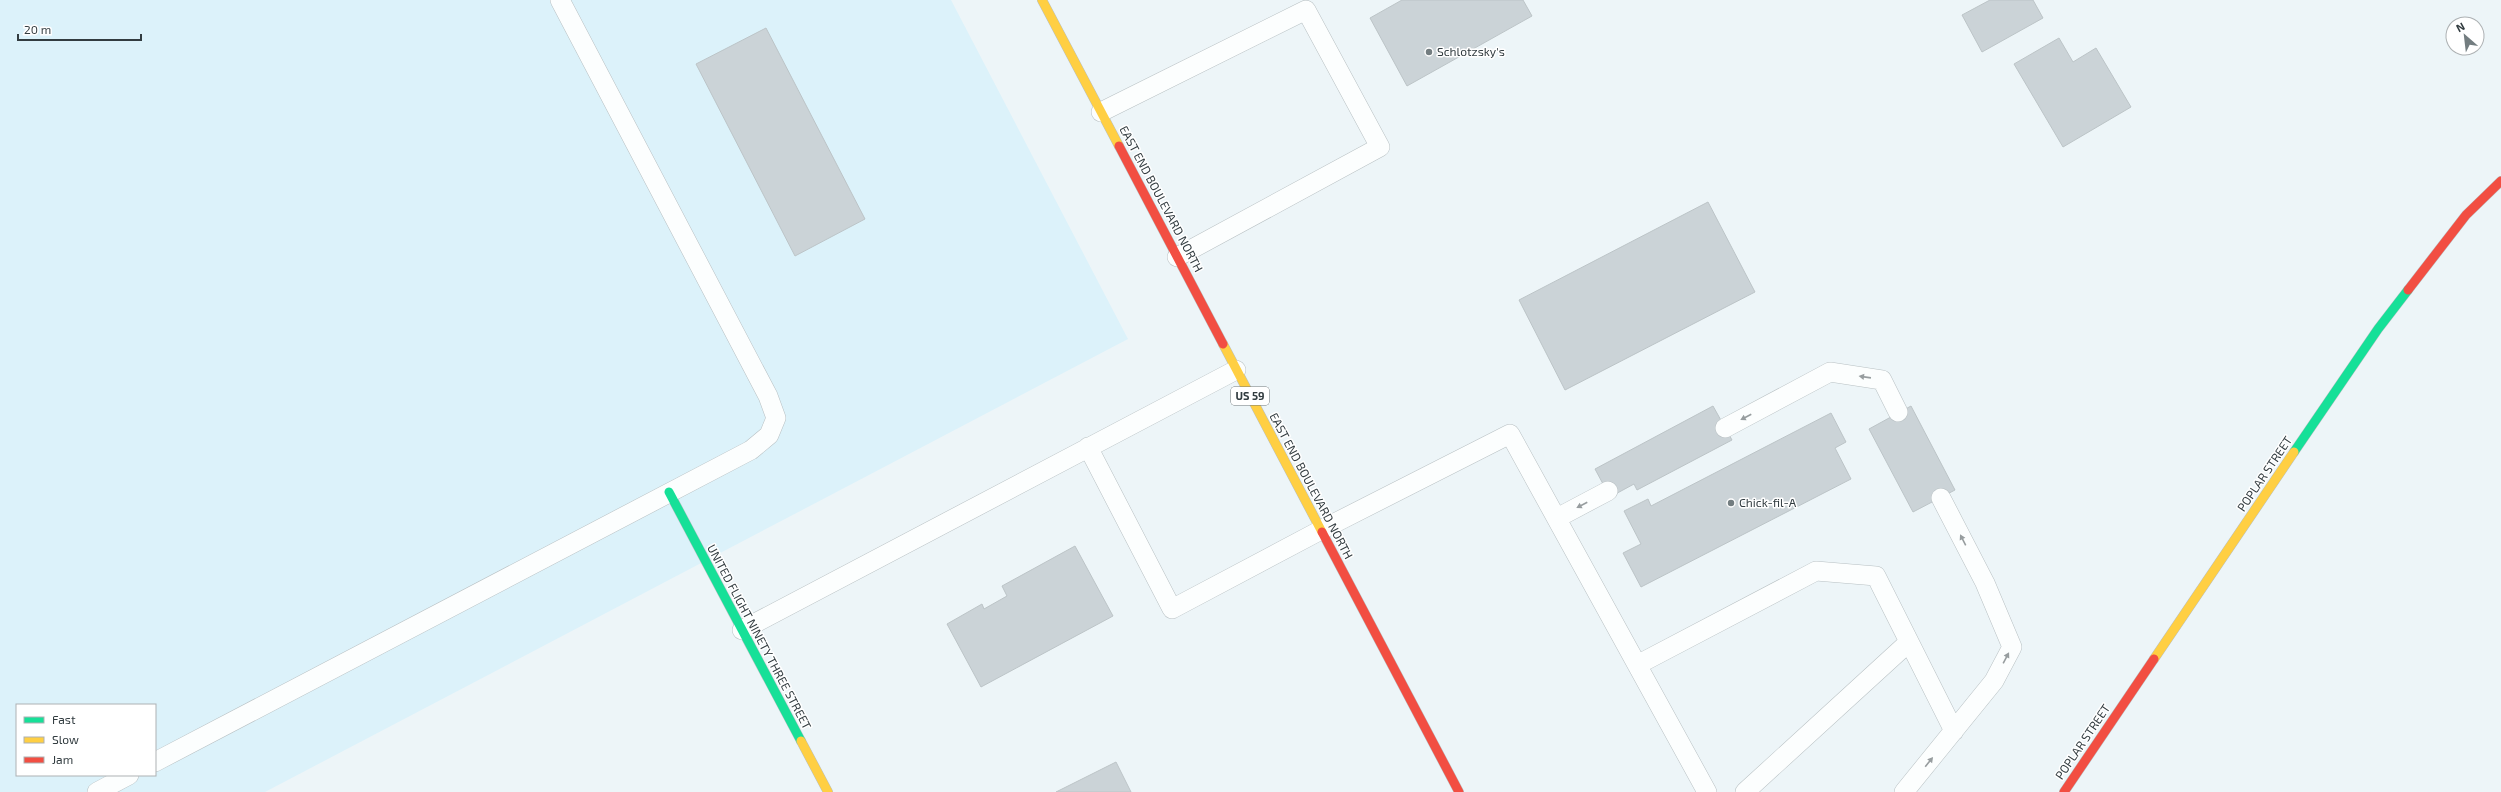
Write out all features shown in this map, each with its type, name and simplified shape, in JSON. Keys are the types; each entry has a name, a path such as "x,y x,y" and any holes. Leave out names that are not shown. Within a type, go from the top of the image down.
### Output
{"main road":[{"name":"EAST END BOULEVARD NORTH","path":"1042,0 1459,792"},
{"name":"POPLAR STREET","path":"2064,792 2378,329 2466,215 2501,181"},
{"name":"UNITED FLIGHT NINETY THREE STREET","path":"669,492 828,792"}],"lane":[{"path":"156,761 751,450 769,436 776,418 768,396 560,0"},
{"path":"1101,112 1306,10 1380,147 1177,257"},
{"path":"742,630 1236,370"},
{"path":"1725,428 1830,372 1882,380 1898,412"},
{"path":"1088,447 1172,609 1321,530 1510,434 1707,792"},
{"path":"1557,518 1608,491"},
{"path":"1904,792 1994,681 2012,647 1985,583 1941,498"},
{"path":"1637,665 1816,571 1876,576 1954,731"},
{"path":"1745,792 1909,642"},
{"path":"97,792 127,776"}],"shaded area":[{"path":"0,0 951,0 1128,339 265,792 0,792"}],"building":[{"name":"Schlotzsky's","path":"1402,0 1523,0 1532,16 1407,86 1370,18"},
{"path":"1990,0 2033,0 2043,18 1982,52 1962,15"},
{"path":"766,28 865,219 795,256 696,64"},
{"path":"2059,38 2073,62 2096,48 2131,107 2063,147 2014,64"},
{"path":"1708,202 1755,292 1565,390 1519,300"},
{"path":"1713,406 1732,440 1637,490 1634,484 1610,497 1595,469"},
{"path":"1911,406 1955,490 1913,512 1869,429"},
{"name":"Chick-fil-A","path":"1831,413 1846,442 1835,448 1851,479 1641,587 1623,553 1641,544 1624,511 1648,499 1651,506"},
{"path":"1075,546 1113,616 981,687 947,624 982,604 984,609 1007,596 1002,586"},
{"path":"1116,762 1131,792 1056,792"}],"traffic: fast":[{"path":"2294,452 2378,329 2408,290"},
{"path":"669,492 801,741"}],"traffic: slow":[{"path":"1042,0 1119,146"},
{"path":"1223,344 1322,532"},
{"path":"2154,659 2294,452"},
{"path":"801,741 828,792"}],"traffic: jam":[{"path":"1119,146 1223,344"},
{"path":"2408,290 2466,215 2501,181"},
{"path":"1322,532 1459,792"},
{"path":"2064,792 2154,659"}],"place":[{"name":"Schlotzsky's","path":"1429,52"},
{"name":"Chick-fil-A","path":"1731,503"}]}
